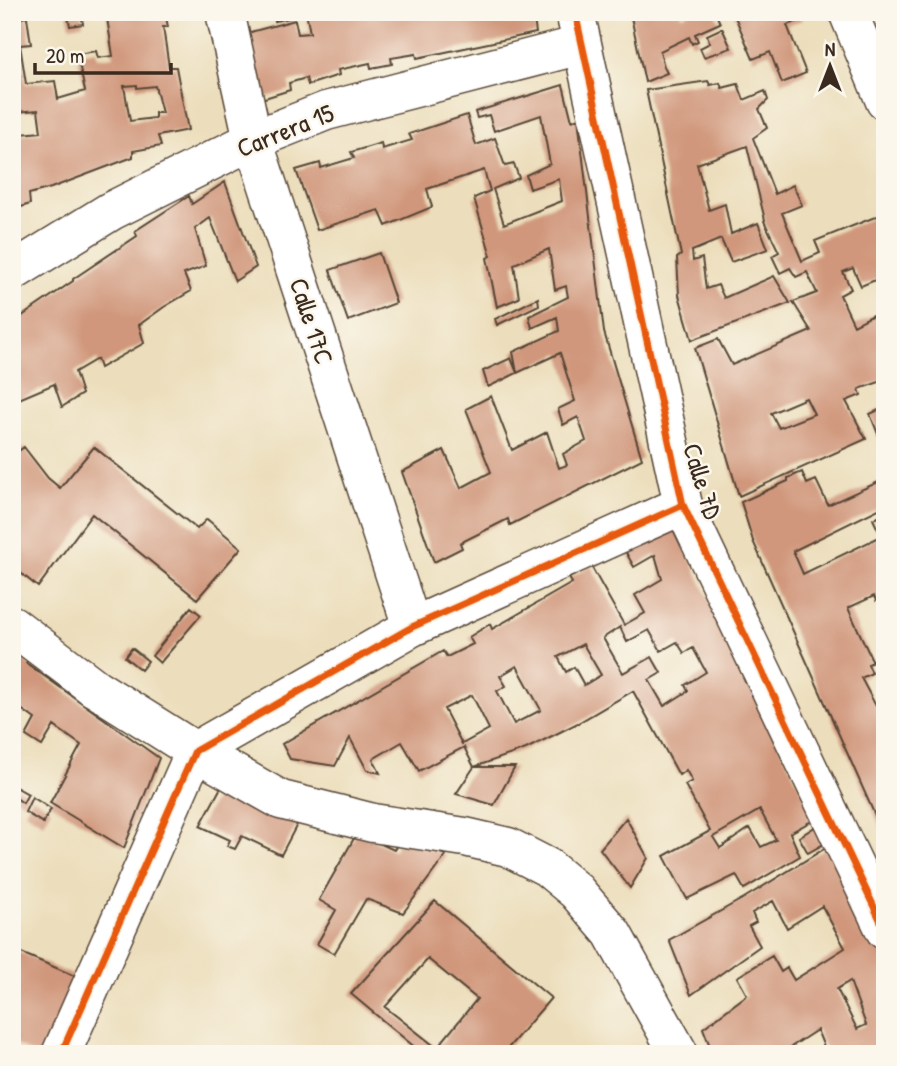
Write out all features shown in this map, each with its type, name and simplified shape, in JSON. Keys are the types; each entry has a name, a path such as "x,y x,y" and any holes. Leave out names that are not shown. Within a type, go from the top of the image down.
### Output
{"street":[{"name":"Calle 17C","path":"225,12 253,140 412,627"},
{"path":"848,12 885,101"},
{"name":"Carrera 15","path":"12,272 111,211 253,140 326,111 578,28"},
{"name":"Calle 7D","path":"578,28 683,505 885,930"},
{"path":"61,1054 195,751 412,627 683,505"},
{"path":"12,625 95,688 195,751 281,800 373,823 465,836 508,847 547,867 576,891 612,933 679,1054"}],"building":[{"path":"67,12 81,12 83,24 70,26"},
{"path":"106,12 165,12 168,27 163,27 169,67 176,67 188,130 158,136 161,146 133,151 133,157 29,194 30,204 12,210 12,19 27,17 31,44 20,45 26,84 55,81 58,99 85,91 77,54 96,51 98,58 113,56","holes":["137,85 137,88 155,86 162,113 155,113 155,118 130,121 124,86","38,110 41,132 21,134 17,112"]},
{"path":"273,12 293,12 294,17 275,21"},
{"path":"306,12 533,12 536,33 417,58 416,54 391,58 392,64 371,68 370,63 338,70 339,75 308,85 306,78 289,83 290,90 249,103 236,36 295,20 298,34 310,33"},
{"path":"630,12 680,12 682,16 690,12 715,12 720,23 695,34 698,41 692,44 689,37 660,51 667,73 645,82"},
{"path":"733,12 799,12 802,20 787,25 806,73 782,83 770,52 753,59"},
{"path":"722,28 731,48 704,57 700,48 710,43 707,35"},
{"path":"708,81 710,85 720,83 722,88 738,84 744,100 765,91 768,100 759,109 767,128 753,138 775,194 793,185 802,205 782,213 802,261 820,253 815,241 885,213 885,276 861,286 853,268 843,272 851,289 840,295 854,325 885,309 885,380 859,389 861,395 846,401 866,439 739,496 695,348 718,339 732,365 811,331 793,302 817,293 807,272 796,277 790,268 780,273 772,256 779,252 764,221 747,146 697,164 709,210 725,204 731,234 758,223 768,249 731,262 721,239 692,251 693,261 702,258 706,289 718,285 724,298 774,276 790,303 692,340 679,295 677,258 681,255 646,90","holes":["806,398 814,414 779,428 771,413"]},
{"path":"563,85 572,121 578,118 604,332 642,459 510,525 508,519 460,543 462,548 434,562 402,472 444,450 461,488 491,472 466,409 491,396 512,450 547,432 559,468 567,465 563,454 586,441 578,417 563,425 558,409 575,401 560,353 517,373 513,352 559,331 557,317 532,328 529,316 568,297 566,286 555,290 549,249 514,264 519,298 497,307 487,258 491,256 474,198 490,191 484,170 427,189 432,207 386,226 379,210 317,230 296,170 320,163 321,168 354,158 351,152 381,143 382,149 412,140 409,134 467,115 476,145 495,138 505,166 514,164 519,178 493,189 504,224 562,201 559,179 530,189 526,175 550,164 541,115 494,131 489,115 477,118 475,112"},
{"path":"225,182 256,267 235,281 210,218 195,229 206,266 184,274 191,291 139,325 144,343 100,368 97,359 75,372 82,394 62,407 54,384 12,402 12,323 137,236 135,231 189,196 192,204"},
{"path":"379,253 396,303 348,321 330,270"},
{"path":"538,298 539,305 497,325 495,319"},
{"path":"511,358 517,373 488,387 483,371"},
{"path":"885,407 885,443 882,444 870,414"},
{"path":"24,447 48,478 60,488 94,447 197,529 207,519 241,548 197,599 92,514 38,587 12,566 12,456"},
{"path":"802,472 807,484 816,480 828,505 885,479 885,506 793,551 803,574 881,536 885,546 885,597 876,601 874,596 848,608 873,662 868,664 872,673 861,678 878,710 885,707 885,838 753,541 741,502"},
{"path":"885,514 885,534 881,536 873,519"},
{"path":"670,517 815,819 790,833 800,856 744,889 736,875 687,899 664,856 710,831 685,785 692,781 686,770 679,775 633,691 526,749 474,767 464,747 419,771 402,742 373,759 380,773 367,770 350,738 335,766 290,759 282,744 443,651 447,657 473,644 469,637 490,624 492,629 572,583 569,578 591,566 624,625 645,613 635,595 662,579 655,555 634,567 623,547","holes":["620,627 627,642 649,630 661,651 677,642 684,653 693,648 706,672 685,685 688,691 664,706 649,680 661,673 652,657 623,673 603,638","583,644 601,675 584,685 574,667 566,672 558,657","517,666 541,710 514,724 497,691 506,686 500,676","472,695 489,729 462,744 444,709","760,810 776,840 761,847 750,828 720,848 713,837"]},
{"path":"191,607 201,615 160,663 152,656"},
{"path":"12,646 29,658 26,663 159,758 124,848 50,803 81,745 54,726 42,746 26,736 35,719 17,706 12,713"},
{"path":"132,648 148,661 141,670 125,657"},
{"path":"474,767 515,767 494,805 456,794"},
{"path":"225,780 302,815 281,855 242,836 235,849 227,846 230,840 200,826"},
{"path":"12,785 28,794 23,803 16,798 12,805"},
{"path":"32,797 51,809 43,823 25,812"},
{"path":"626,818 648,858 630,888 600,849"},
{"path":"818,825 827,842 808,853 799,837"},
{"path":"357,833 394,850 400,840 446,855 403,913 366,899 334,954 317,944 336,910 319,900"},
{"path":"829,846 885,952 885,1054 827,1054 817,1030 780,1054 713,1054 703,1028 747,995 737,977 772,956 781,972 787,968 794,980 845,948 822,906 787,928 773,901 752,913 756,922 749,926 760,946 691,995 669,940","holes":["850,981 866,1025 857,1029 837,989"]},
{"path":"435,901 551,998 503,1054 423,1054 351,994","holes":["428,959 477,999 437,1048 385,1007"]},
{"path":"12,949 75,976 45,1054 34,1054 12,1043"}],"cycle path":[{"path":"575,12 683,505 885,930"},
{"path":"61,1054 195,751 412,627 683,505"}]}
